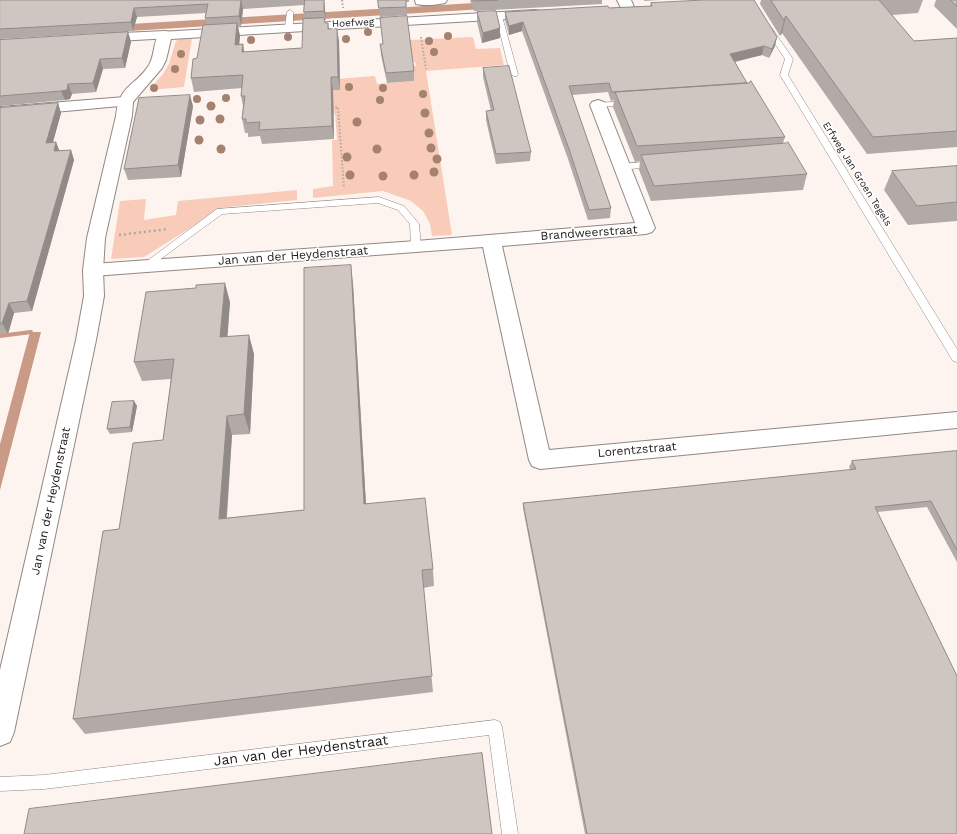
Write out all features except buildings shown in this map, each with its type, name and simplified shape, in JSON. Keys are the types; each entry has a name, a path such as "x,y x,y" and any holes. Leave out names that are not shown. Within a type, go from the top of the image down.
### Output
{"street":[{"path":"421,1 440,0"},
{"path":"612,8 631,4"},
{"name":"Hoefweg","path":"86,39 289,25 499,16 551,12"},
{"path":"0,112 125,102 129,95 155,68 159,60 165,34"},
{"name":"Jan van der Heydenstraat","path":"0,732 86,340 94,296 96,238 124,116 125,102"},
{"name":"Brandweerstraat","path":"491,240 646,228 598,105"},
{"name":"Jan van der Heydenstraat","path":"94,270 416,247 491,240"},
{"name":"Lorentzstraat","path":"491,240 540,460 957,420"}],"lane":[{"path":"289,25 290,12"},
{"path":"499,16 514,74"},
{"name":"Erfweg Jan Groen Tegels","path":"764,20 788,58 784,75 797,98 957,358"},
{"name":"Brandweerstraat","path":"598,105 636,102"},
{"path":"622,167 661,164"},
{"path":"144,267 220,211 379,200 401,208 414,224 416,247"},
{"name":"Jan van der Heydenstraat","path":"0,784 44,782 495,728 510,834"}],"path":[{"path":"342,0 343,10"},
{"path":"421,35 426,69"},
{"path":"332,108 338,107 345,202"},
{"path":"96,238 173,228"}],"shaded area":[{"path":"523,0 590,0 564,4 129,31 0,32"},
{"path":"473,37 476,49 500,48 504,65 426,71 452,235 432,236 430,224 423,211 411,201 383,191 313,198 313,189 333,186 332,140 337,140 335,114 329,114 323,80 375,76 377,84 414,81 412,66 416,66 415,62 412,62 409,40"},
{"path":"192,38 184,87 149,90 163,74 169,64 176,41 179,39"},
{"path":"297,190 297,200 218,208 203,220 144,257 111,259 120,201 146,199 144,220 176,215 178,201"},
{"path":"30,332 41,332 0,490 0,444"}],"waterway":[{"path":"0,336 30,332"}]}
